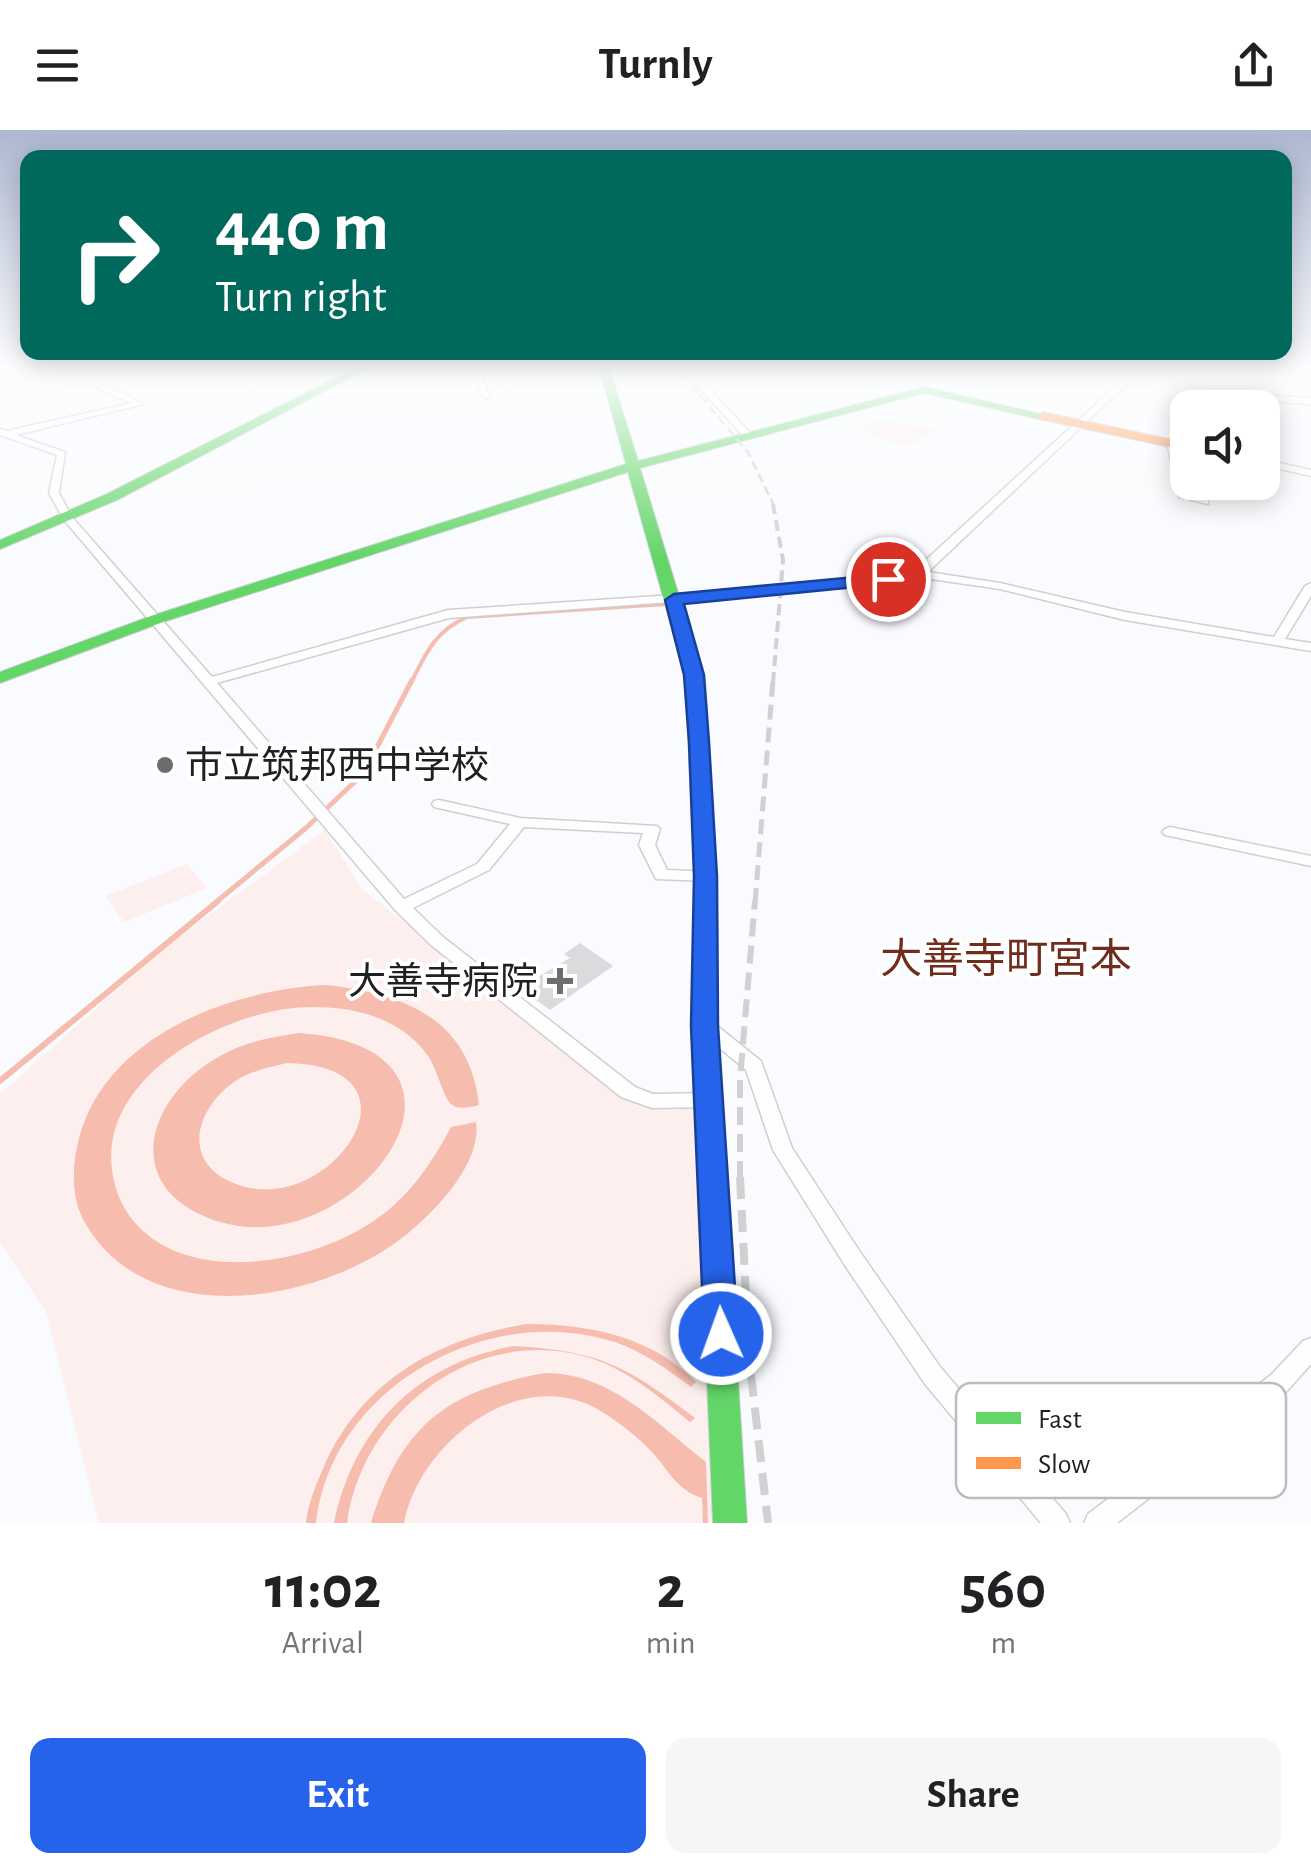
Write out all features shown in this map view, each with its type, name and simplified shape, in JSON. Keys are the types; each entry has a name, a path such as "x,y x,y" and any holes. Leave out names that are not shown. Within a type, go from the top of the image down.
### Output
{"main road":[{"path":"0,545 68,518 243,429"},
{"path":"622,429 694,675 706,876 704,1026 711,1100 730,1523"},
{"path":"0,678 157,620 633,466 771,429"},
{"path":"1106,429 1170,443"}],"street":[{"path":"742,429 747,435"},
{"path":"924,575 921,570 1072,429"},
{"path":"3,433 62,454 54,493 68,518 402,907 437,941 628,1092 652,1101 711,1100"},
{"path":"1280,466 1311,473"},
{"path":"1196,500 1204,502"},
{"path":"208,682 448,614 674,600 924,575 1000,586 1125,616 1311,647"},
{"path":"1278,642 1311,586"},
{"path":"439,804 520,822 652,829 648,845 662,875 706,876"},
{"path":"402,907 483,868 520,822"},
{"path":"1170,832 1311,860"},
{"path":"704,1026 754,1066 783,1150 852,1258 956,1403"},
{"path":"1278,1383 1311,1348"},
{"path":"1036,1498 1057,1523"},
{"path":"1097,1523 1129,1498"}],"shaded area":[{"path":"862,429 935,429 912,445 878,439"},
{"path":"325,830 362,889 650,1105 675,1103 700,1109 714,1523 99,1523 47,1314 0,1242 0,1094 164,948"},
{"path":"187,864 207,888 124,922 106,896"},
{"path":"325,985 380,995 428,1015 462,1051 473,1075 479,1105 453,1105 428,1056 412,1038 371,1016 324,1007 254,1016 177,1052 135,1091 121,1115 113,1141 113,1178 125,1209 141,1229 165,1246 194,1257 225,1262 290,1256 322,1247 375,1220 419,1178 451,1127 476,1122 472,1153 455,1184 419,1224 372,1258 330,1277 284,1290 237,1296 191,1293 149,1280 112,1257 84,1221 77,1204 74,1175 77,1147 90,1109 111,1076 140,1049 173,1027 210,1010 248,997"},
{"path":"300,1033 364,1048 397,1075 405,1111 391,1149 362,1185 320,1212 271,1226 220,1222 188,1208 167,1189 156,1168 154,1144 160,1120 173,1096 194,1074 229,1051","holes":["287,1063 332,1071 355,1089 361,1113 351,1140 330,1164 301,1182 267,1189 231,1182 205,1160 200,1146 204,1118 223,1091 237,1080"]},
{"path":"526,1324 595,1330 639,1343 678,1366 696,1382 691,1387 628,1347 557,1332 509,1335 462,1348 419,1369 381,1398 350,1434 328,1476 316,1523 306,1523 316,1485 341,1434 382,1387 407,1368 463,1340"},
{"path":"514,1346 569,1352 611,1364 695,1418 690,1422 637,1381 601,1362 557,1351 515,1352 474,1362 436,1382 404,1409 377,1442 358,1481 347,1523 334,1523 357,1457 374,1429 396,1405 448,1367"},
{"path":"545,1373 569,1375 612,1391 706,1462 708,1523 703,1523 702,1498 680,1485 623,1426 573,1399 541,1396 510,1403 480,1418 453,1439 430,1464 404,1523 371,1523 397,1461 432,1418 480,1390"}],"building":[{"name":"大善寺病院","path":"580,943 613,966 550,1010 519,988 570,958 564,954"}],"waterway":[{"path":"411,683 439,636 467,617 666,604"},
{"path":"215,903 306,828 363,774 412,680"},
{"path":"0,1081 218,901"}],"railway":[{"path":"728,429 748,452 774,506"},
{"path":"773,504 783,560 773,683"},
{"path":"755,903 773,680"},
{"path":"740,1177 740,1079 755,901"},
{"path":"740,1177 749,1357 768,1523"}],"traffic: fast":[{"path":"0,545 112,497 244,429"},
{"path":"622,429 694,675 705,876 704,1026 730,1523"},
{"path":"0,678 157,619 633,466 775,429"}],"traffic: slow":[{"path":"1104,429 1170,443"}],"place":[{"name":"市立筑邦西中学校","path":"165,765"},
{"name":"大善寺病院","path":"560,981"}],"district":[{"name":"大善寺町宮本","path":"1006,958"}],"route":[{"path":"721,1334 704,1026 706,876 699,742 694,675 674,600 888,579"}]}
